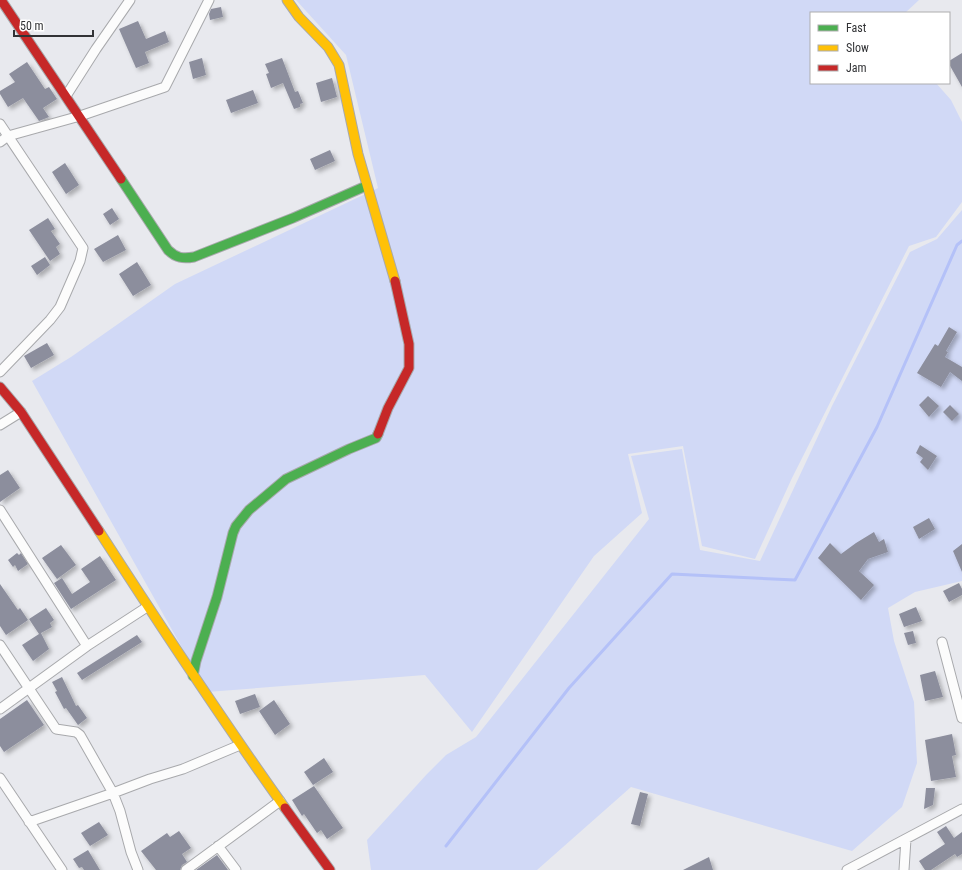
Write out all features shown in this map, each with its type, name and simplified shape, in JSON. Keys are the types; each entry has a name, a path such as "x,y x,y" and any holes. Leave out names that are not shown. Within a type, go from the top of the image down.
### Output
{"street":[{"path":"2,0 168,250 177,258 194,256 292,218 366,186"},
{"path":"66,96 96,48 130,0"},
{"path":"0,142 8,136 80,116 165,87 209,0"},
{"path":"193,676 196,661 218,597 230,544 236,526 255,505 286,479 348,448 376,438 388,408 409,368 409,344 398,291 385,243 366,186 339,65 336,57 328,46 287,0"},
{"path":"0,124 83,246 83,252 77,268 60,307 50,320 0,372"},
{"path":"0,387 21,412 147,607 240,745 330,870"},
{"path":"0,425 21,412"},
{"path":"0,510 87,646"},
{"path":"0,709 87,646 147,607"},
{"path":"942,642 962,718"},
{"path":"0,645 56,729 80,734 114,793 131,852 138,870"},
{"path":"29,822 150,779 183,769 240,745"},
{"path":"0,778 62,870"},
{"path":"186,870 280,801"},
{"path":"847,870 962,809"},
{"path":"904,870 906,839"},
{"path":"218,846 236,870"}],"shaded area":[{"path":"296,0 919,0 906,12 810,12 810,84 937,84 951,100 962,122 962,202 936,237 909,246 792,478 755,559 702,546 683,446 628,454 642,513 594,556 472,732 425,675 207,692 32,381 71,357 175,284 378,188 346,55"},
{"path":"962,210 962,581 915,592 888,608 894,641 914,702 917,763 902,807 852,851 631,787 537,870 371,870 367,840 446,755 476,737 649,519 631,456 682,449 700,550 760,561 832,406 910,252 937,239"}],"building":[{"path":"221,7 223,17 210,20 209,14 211,9"},
{"path":"138,21 146,39 165,31 169,42 145,52 149,63 136,68 119,29"},
{"path":"962,53 962,87 950,66 950,60"},
{"path":"202,58 206,75 193,79 189,62"},
{"path":"282,58 295,92 298,91 303,103 300,104 300,107 294,109 283,83 271,88 266,74 269,73 265,64"},
{"path":"27,62 45,89 49,87 57,99 43,108 49,117 39,121 23,98 8,107 0,94 0,91 15,82 9,74"},
{"path":"332,78 337,97 321,102 316,83"},
{"path":"253,90 258,103 231,113 226,100"},
{"path":"330,150 335,161 315,170 310,159"},
{"path":"65,163 79,185 66,194 52,172"},
{"path":"112,208 119,219 110,225 103,214"},
{"path":"48,218 55,229 51,231 60,244 56,247 60,254 50,261 29,230"},
{"path":"118,235 126,250 103,262 94,249"},
{"path":"45,257 50,265 37,275 31,266"},
{"path":"137,262 151,285 133,296 119,274"},
{"path":"949,327 957,332 946,351 948,352 945,357 962,367 962,381 950,372 941,387 917,373 935,344 938,346"},
{"path":"47,343 54,355 31,368 24,356"},
{"path":"928,396 939,406 929,417 919,405"},
{"path":"950,405 959,414 952,421 943,412"},
{"path":"920,445 937,456 928,470 920,462 923,458 916,453"},
{"path":"8,470 20,488 0,502 0,475"},
{"path":"929,518 935,529 919,539 913,527"},
{"path":"874,532 879,542 884,539 888,552 868,559 859,571 874,585 861,600 818,558 830,543 841,554"},
{"path":"962,544 962,572 953,551"},
{"path":"61,545 76,565 57,579 42,558"},
{"path":"17,553 19,555 21,553 28,564 18,571 15,565 13,567 8,560"},
{"path":"100,556 116,580 71,609 54,583 62,578 72,594 90,582 81,569"},
{"path":"959,583 962,589 962,595 949,602 943,591"},
{"path":"0,584 18,610 20,608 28,620 6,635 0,626"},
{"path":"916,607 922,621 904,627 899,614"},
{"path":"46,608 54,620 50,623 52,627 41,633 49,649 33,661 22,645 39,634 29,619"},
{"path":"913,631 916,643 908,645 904,633"},
{"path":"137,635 142,642 82,680 77,673"},
{"path":"935,671 943,697 925,701 920,675"},
{"path":"62,677 76,706 78,705 87,718 78,725 66,708 64,709 55,692 57,691 52,682"},
{"path":"255,694 260,707 240,714 235,701"},
{"path":"27,700 44,725 4,752 0,746 0,719"},
{"path":"274,700 290,724 275,735 259,711"},
{"path":"952,734 956,755 952,756 956,777 931,781 925,740"},
{"path":"324,758 333,772 313,785 304,772"},
{"path":"314,786 343,828 327,839 321,830 317,833 304,814 302,816 292,800"},
{"path":"926,788 935,788 933,805 924,809"},
{"path":"640,792 648,794 640,826 631,824"},
{"path":"99,822 108,835 90,846 81,833"},
{"path":"946,826 954,838 962,832 962,854 957,857 955,854 931,870 925,870 919,861 945,844 937,832"},
{"path":"179,831 191,848 182,854 187,862 182,865 180,870 156,870 141,851 167,833 170,837"},
{"path":"88,850 100,870 84,870 82,867 79,868 73,859"},
{"path":"217,855 228,870 196,870"},
{"path":"709,857 713,870 683,870"}],"waterway":[{"path":"446,846 569,688 672,574 795,580 877,427 957,245 962,241"}],"traffic: fast":[{"path":"121,179 168,250 177,256 186,258 194,257 293,218 366,186"},
{"path":"193,676 196,661 217,597 236,526 249,510 286,479 376,438 378,434"}],"traffic: slow":[{"path":"287,0 299,17 328,47 339,65 358,154 395,281"},
{"path":"99,531 190,670 285,808"}],"traffic: jam":[{"path":"1,0 121,179"},
{"path":"378,434 388,408 409,368 409,344 395,281"},
{"path":"0,387 21,412 99,531"},
{"path":"285,808 330,870"}]}
